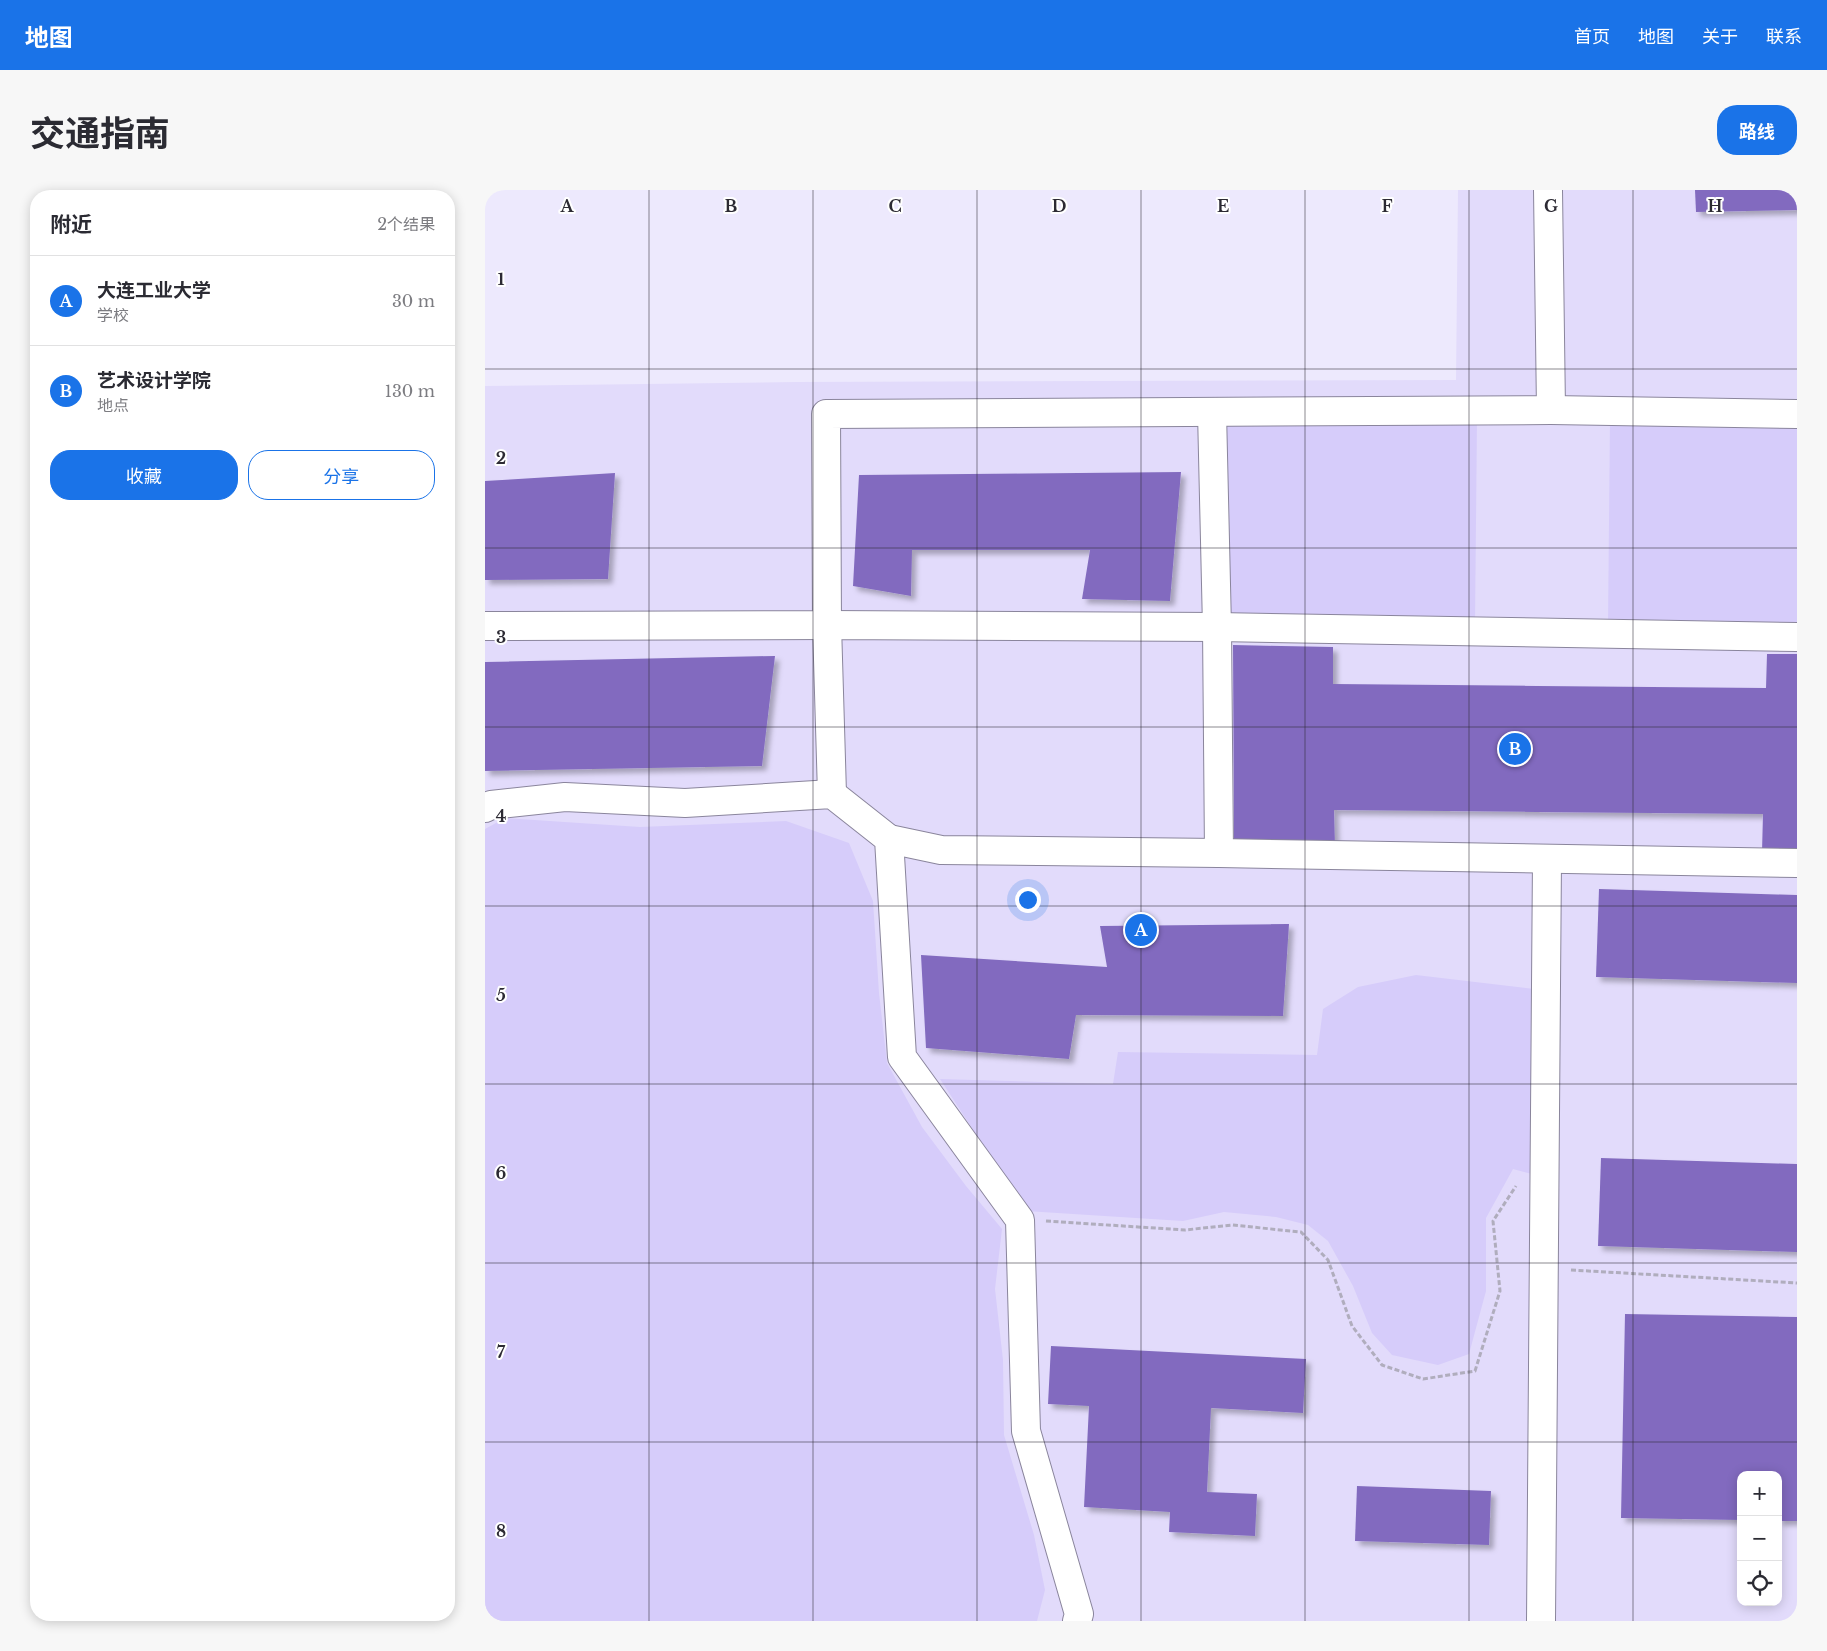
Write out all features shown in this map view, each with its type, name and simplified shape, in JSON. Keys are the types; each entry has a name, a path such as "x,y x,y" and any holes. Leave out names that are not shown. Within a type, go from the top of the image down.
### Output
{"street":[{"path":"1548,190 1551,410"},
{"path":"832,794 827,625 826,414 1551,410 1797,414"},
{"path":"1212,412 1217,627 1219,853"},
{"path":"485,626 1217,627 1797,637"},
{"path":"485,808 565,797 685,803 832,794 889,839 941,850 1797,863"},
{"path":"889,839 902,1057 1020,1220 1026,1431 1079,1614 1077,1621"},
{"path":"1541,1621 1547,859"}],"path":[{"path":"1020,1220 1185,1230 1233,1224 1301,1232 1328,1260 1351,1326 1382,1365 1423,1379 1475,1371 1500,1291 1493,1221 1520,1180 1544,1198"},
{"path":"1544,1268 1797,1283"}],"shaded area":[{"path":"1458,190 1797,190 1797,1621 485,1621 485,386 797,382 1456,380"},
{"path":"1222,421 1477,421 1475,623 1223,620"},
{"path":"1610,421 1797,425 1797,626 1608,624"},
{"path":"505,818 640,827 786,821 849,843 873,901 879,993 887,1063 922,1127 966,1186 1002,1229 995,1289 1003,1360 1004,1435 1034,1535 1045,1590 1037,1621 485,1621 485,829"},
{"path":"1416,975 1534,989 1532,1174 1513,1169 1486,1218 1486,1291 1469,1354 1438,1365 1392,1355 1372,1333 1353,1286 1328,1241 1308,1225 1276,1217 1224,1212 1183,1221 1026,1211 940,1079 1113,1084 1118,1052 1317,1055 1323,1009 1358,987"}],"building":[{"path":"1695,190 1797,190 1797,210 1696,212"},
{"path":"1181,472 1170,601 1082,599 1090,550 912,550 911,596 853,586 859,475"},
{"path":"615,473 608,579 485,580 485,481"},
{"path":"1233,645 1333,647 1333,684 1766,688 1767,654 1797,654 1797,852 1762,852 1763,814 1334,810 1335,847 1234,846"},
{"path":"775,656 762,766 485,771 485,662"},
{"path":"1599,889 1797,895 1797,983 1596,977"},
{"path":"1289,924 1283,1016 1076,1015 1069,1059 926,1048 921,955 1107,967 1100,926"},
{"path":"1601,1158 1797,1164 1797,1252 1598,1246"},
{"path":"1625,1314 1797,1317 1797,1521 1782,1521 1782,1471 1737,1471 1737,1520 1621,1518"},
{"path":"1051,1346 1306,1359 1303,1413 1211,1408 1207,1492 1257,1494 1255,1536 1169,1532 1170,1512 1084,1507 1089,1406 1048,1404"},
{"path":"1357,1486 1491,1491 1489,1545 1355,1541"}],"place":[{"name":"艺术设计学院","path":"1515,749"},
{"name":"大连工业大学","path":"1141,930"}]}
